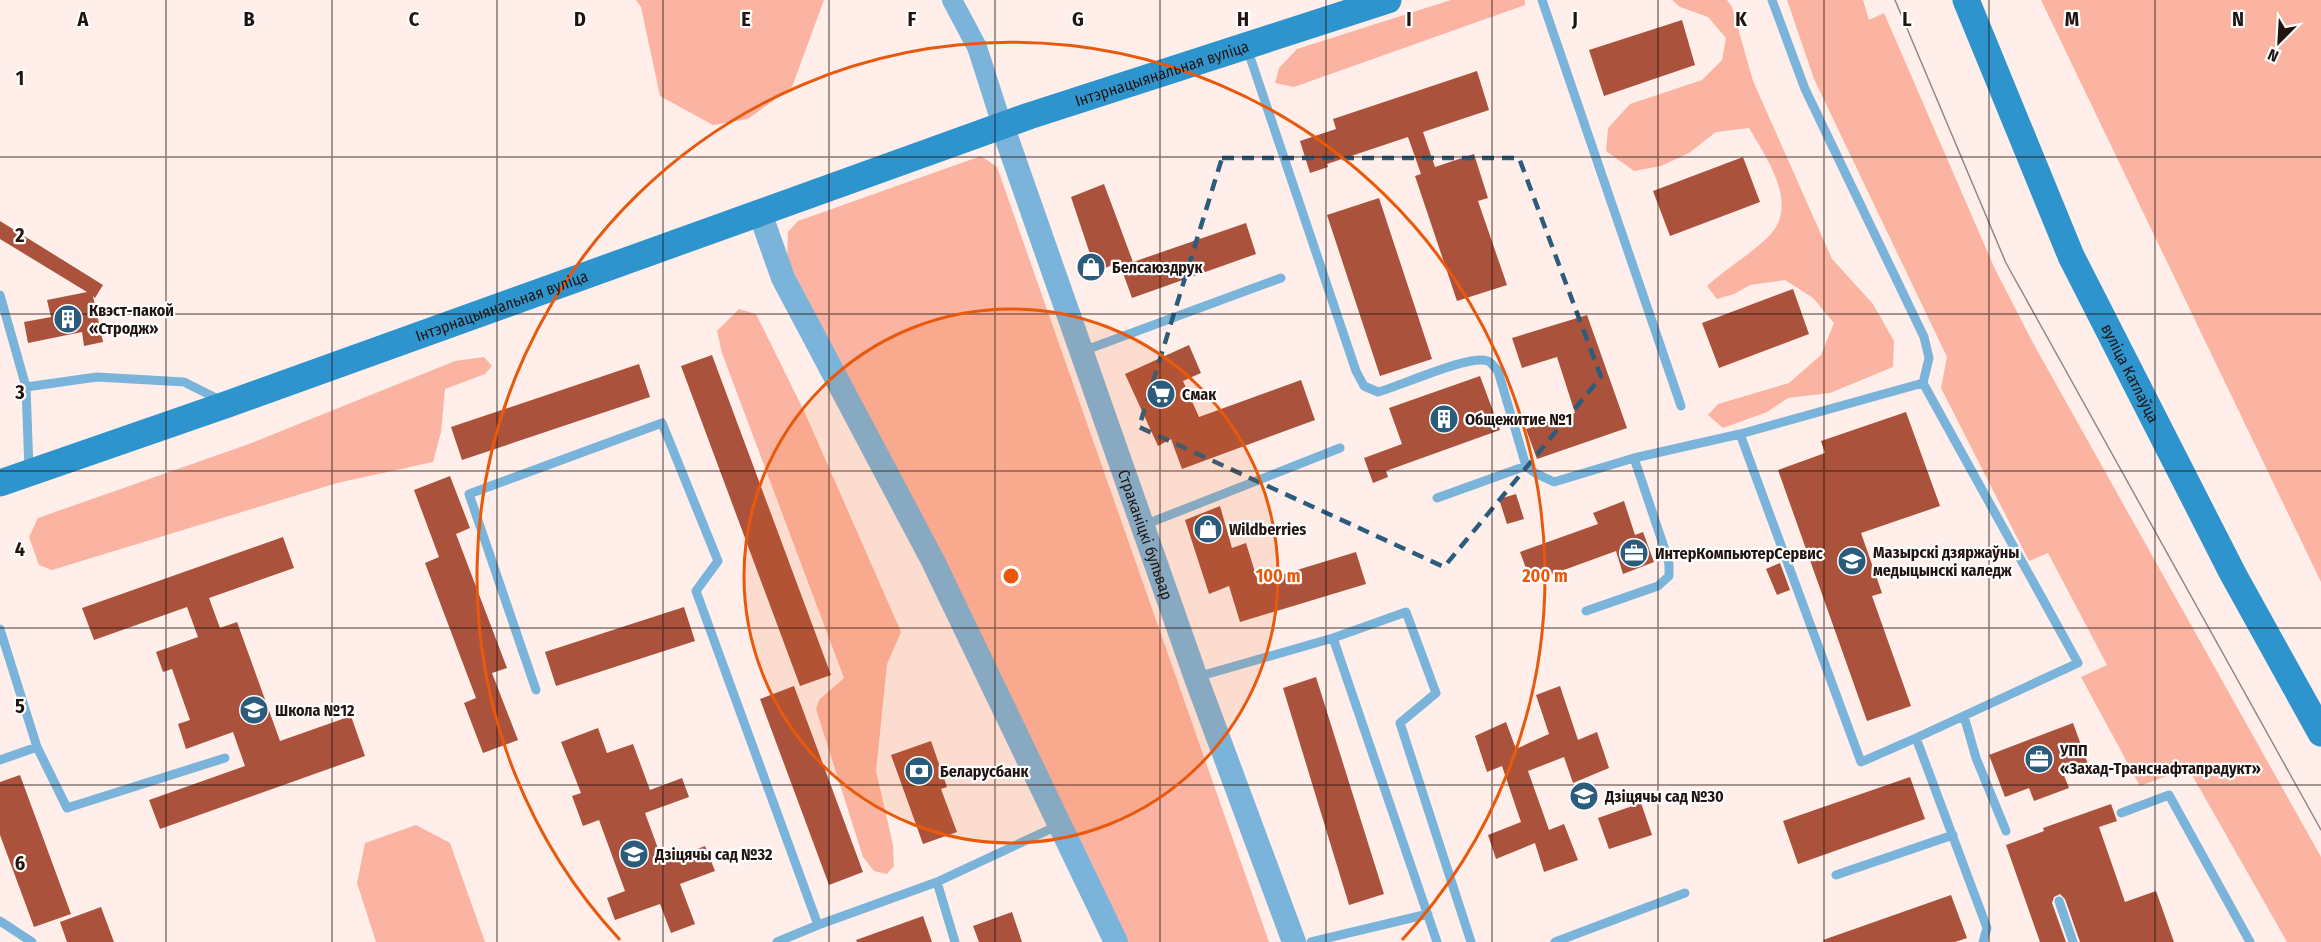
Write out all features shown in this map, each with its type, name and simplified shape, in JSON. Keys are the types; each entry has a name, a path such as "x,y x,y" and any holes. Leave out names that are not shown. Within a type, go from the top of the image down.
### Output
{"main road":[{"name":"Інтэрнацыянальная вуліца","path":"0,483 228,404 1002,125 1388,0"},
{"name":"вуліца Катлаўца","path":"1965,0 2071,256 2233,574 2321,733"}],"street":[{"path":"952,0 977,47 1002,125"},
{"name":"Страканіцкі бульвар","path":"1002,125 1141,526 1294,942"},
{"path":"760,213 783,278 819,352 933,561 1116,942"}],"lane":[{"path":"1542,0 1681,406"},
{"path":"1740,434 1861,762 1964,717 2078,663 1923,383 1929,358 1924,337 1805,89 1772,0"},
{"path":"1246,45 1356,371 1364,386 1378,392 1449,367 1479,360 1489,362 1498,371 1526,466 1534,473 1554,482 1634,458 1740,434 1923,383"},
{"path":"1081,352 1281,278"},
{"path":"0,295 26,387 29,472"},
{"path":"26,387 97,377 184,382 228,404"},
{"path":"536,690 470,494 662,423 718,561 696,591 818,926"},
{"path":"1141,526 1340,448"},
{"path":"1586,611 1658,586 1669,576 1665,550 1634,458"},
{"path":"1437,498 1526,466"},
{"path":"1196,678 1333,638 1406,612 1437,693 1400,723 1471,942"},
{"path":"0,629 37,747 67,808 225,758"},
{"path":"1333,638 1437,942"},
{"path":"1964,717 1976,758 2006,831"},
{"path":"1917,738 1987,928 1983,942"},
{"path":"0,760 37,747"},
{"path":"2121,813 2169,795 2250,942"},
{"path":"777,942 937,882 1059,825"},
{"path":"1836,875 1953,835"},
{"path":"937,882 955,942"},
{"path":"1555,942 1685,893"},
{"path":"2059,901 2073,942"},
{"path":"1311,942 1428,914"},
{"path":"0,921 32,942"}],"highlighted area":[{"path":"1222,158 1519,158 1601,377 1444,567 1139,427"}],"shaded area":[{"path":"636,0 824,0 792,87 748,119 713,125 660,96 641,7"},
{"path":"1451,0 1525,0 1525,5 1294,87 1275,83 1279,68 1297,49"},
{"path":"1672,0 1727,0 1732,7 1753,81 1832,259 1873,304 1894,341 1893,367 1830,393 1788,398 1767,412 1723,428 1708,415 1718,404 1789,383 1821,355 1834,323 1813,298 1785,280 1750,285 1734,294 1717,299 1707,286 1768,237 1777,225 1781,211 1781,197 1777,182 1764,153 1749,128 1716,132 1689,153 1661,166 1634,171 1606,151 1608,128 1630,104 1702,80 1722,60 1726,38 1708,17 1680,7"},
{"path":"1787,0 1863,0 1869,20 1884,13 1994,267 2033,343 2321,857 2321,942 2287,942 2188,768 2140,786 2081,677 2107,665 2048,553 2029,561 1941,388 1947,357 1814,79"},
{"path":"2041,0 2321,0 2321,582"},
{"path":"981,156 997,167 1269,942 1128,942 787,259 788,232 798,221"},
{"path":"739,309 756,314 805,413 901,632 887,664 876,771 893,845 894,866 887,874 874,871 863,857 816,709 819,700 844,678 722,353 717,331"},
{"path":"484,357 492,366 485,374 445,389 441,432 433,462 337,483 52,570 39,565 29,537 38,518 249,444 455,361"},
{"path":"416,825 450,843 485,942 376,942 357,883 365,843"}],"building":[{"path":"1682,20 1695,65 1604,96 1589,50"},
{"path":"1477,71 1489,110 1423,132 1435,167 1474,154 1488,198 1478,201 1507,285 1457,301 1415,176 1421,174 1408,137 1327,164 1328,167 1310,173 1300,141 1336,129 1333,119"},
{"path":"1743,157 1760,202 1670,236 1653,191"},
{"path":"1104,184 1133,262 1246,223 1256,254 1132,298 1119,262 1096,272 1071,197"},
{"path":"1379,198 1432,359 1380,376 1327,215"},
{"path":"0,221 103,285 95,298 93,296 103,342 84,346 82,332 28,343 24,322 51,317 47,300 87,292 0,239"},
{"path":"1793,289 1809,334 1719,368 1702,323"},
{"path":"1587,315 1627,428 1537,459 1526,429 1575,413 1557,357 1522,368 1512,338"},
{"path":"1189,345 1201,373 1183,381 1199,417 1301,380 1315,420 1182,469 1171,439 1158,446 1125,374"},
{"path":"712,355 831,675 800,686 681,366"},
{"path":"639,364 650,397 462,460 451,427"},
{"name":"Общежитие №1","path":"1480,376 1500,430 1386,471 1388,477 1373,483 1364,458 1402,444 1389,408"},
{"path":"1906,412 1940,506 1861,533 1882,593 1872,596 1911,706 1867,721 1778,470 1825,453 1821,441"},
{"path":"450,476 470,528 456,534 507,668 492,673 518,740 483,753 464,703 476,698 425,563 439,557 414,490"},
{"path":"1516,494 1524,519 1507,524 1499,499"},
{"path":"1624,501 1635,535 1643,532 1654,562 1623,574 1616,551 1531,582 1520,552 1598,524 1593,513"},
{"path":"1220,506 1232,548 1246,543 1258,582 1356,552 1366,584 1240,622 1229,586 1209,594 1185,520"},
{"path":"283,537 294,568 209,598 220,628 237,622 280,741 351,716 365,756 160,829 149,800 245,766 233,732 186,749 178,724 190,720 172,669 163,672 156,652 198,637 187,607 94,640 82,608"},
{"path":"1780,563 1790,590 1777,595 1766,569"},
{"path":"684,607 695,641 556,686 545,652"},
{"path":"1316,677 1384,894 1349,905 1283,688"},
{"path":"794,686 863,872 829,885 760,699"},
{"path":"1560,686 1578,740 1597,732 1609,768 1573,783 1564,757 1528,771 1549,830 1564,824 1578,860 1544,872 1535,843 1496,859 1488,835 1521,822 1502,766 1487,772 1475,736 1506,722 1516,749 1549,734 1536,695"},
{"name":"УПП «Захад-Транснафтапрадукт»","path":"2073,723 2088,764 2063,773 2069,788 2034,801 2029,788 2005,797 1989,755"},
{"path":"598,728 607,753 633,744 650,790 682,778 689,797 645,813 663,862 705,846 715,871 680,884 695,924 671,933 660,904 615,920 607,898 625,891 599,820 583,826 572,796 581,793 561,742"},
{"name":"Беларусбанк","path":"931,741 947,787 941,789 957,832 923,844 891,755"},
{"path":"20,775 71,914 34,927 0,835 0,782"},
{"path":"1910,777 1925,819 1798,864 1783,821"},
{"path":"1641,803 1652,835 1609,849 1598,818"},
{"path":"2111,804 2117,821 2099,827 2125,902 2156,891 2174,942 2080,942 2065,899 2060,894 2054,897 2052,903 2066,942 2040,942 2006,845 2044,831 2043,828"},
{"path":"1951,895 1967,938 1955,942 1824,942 1823,940"},
{"path":"101,907 114,942 67,942 60,922"},
{"path":"1012,912 1022,942 979,942 973,926"},
{"path":"923,916 932,942 857,942 856,940"}],"tram line":[{"path":"1895,0 2006,263 2321,830"}],"place":[{"name":"Белсаюздрук","path":"1091,267"},
{"name":"Квэст-пакой «Стродж»","path":"68,319"},
{"name":"Смак","path":"1161,394"},
{"name":"Общежитие №1","path":"1444,419"},
{"name":"Wildberries","path":"1208,529"},
{"name":"ИнтерКомпьютерСервис","path":"1634,553"},
{"name":"Мазырскі дзяржаўны медыцынскі каледж","path":"1852,561"},
{"name":"Школа №12","path":"254,710"},
{"name":"УПП «Захад-Транснафтапрадукт»","path":"2039,759"},
{"name":"Беларусбанк","path":"919,771"},
{"name":"Дзіцячы сад №30","path":"1584,796"},
{"name":"Дзіцячы сад №32","path":"634,854"}]}
